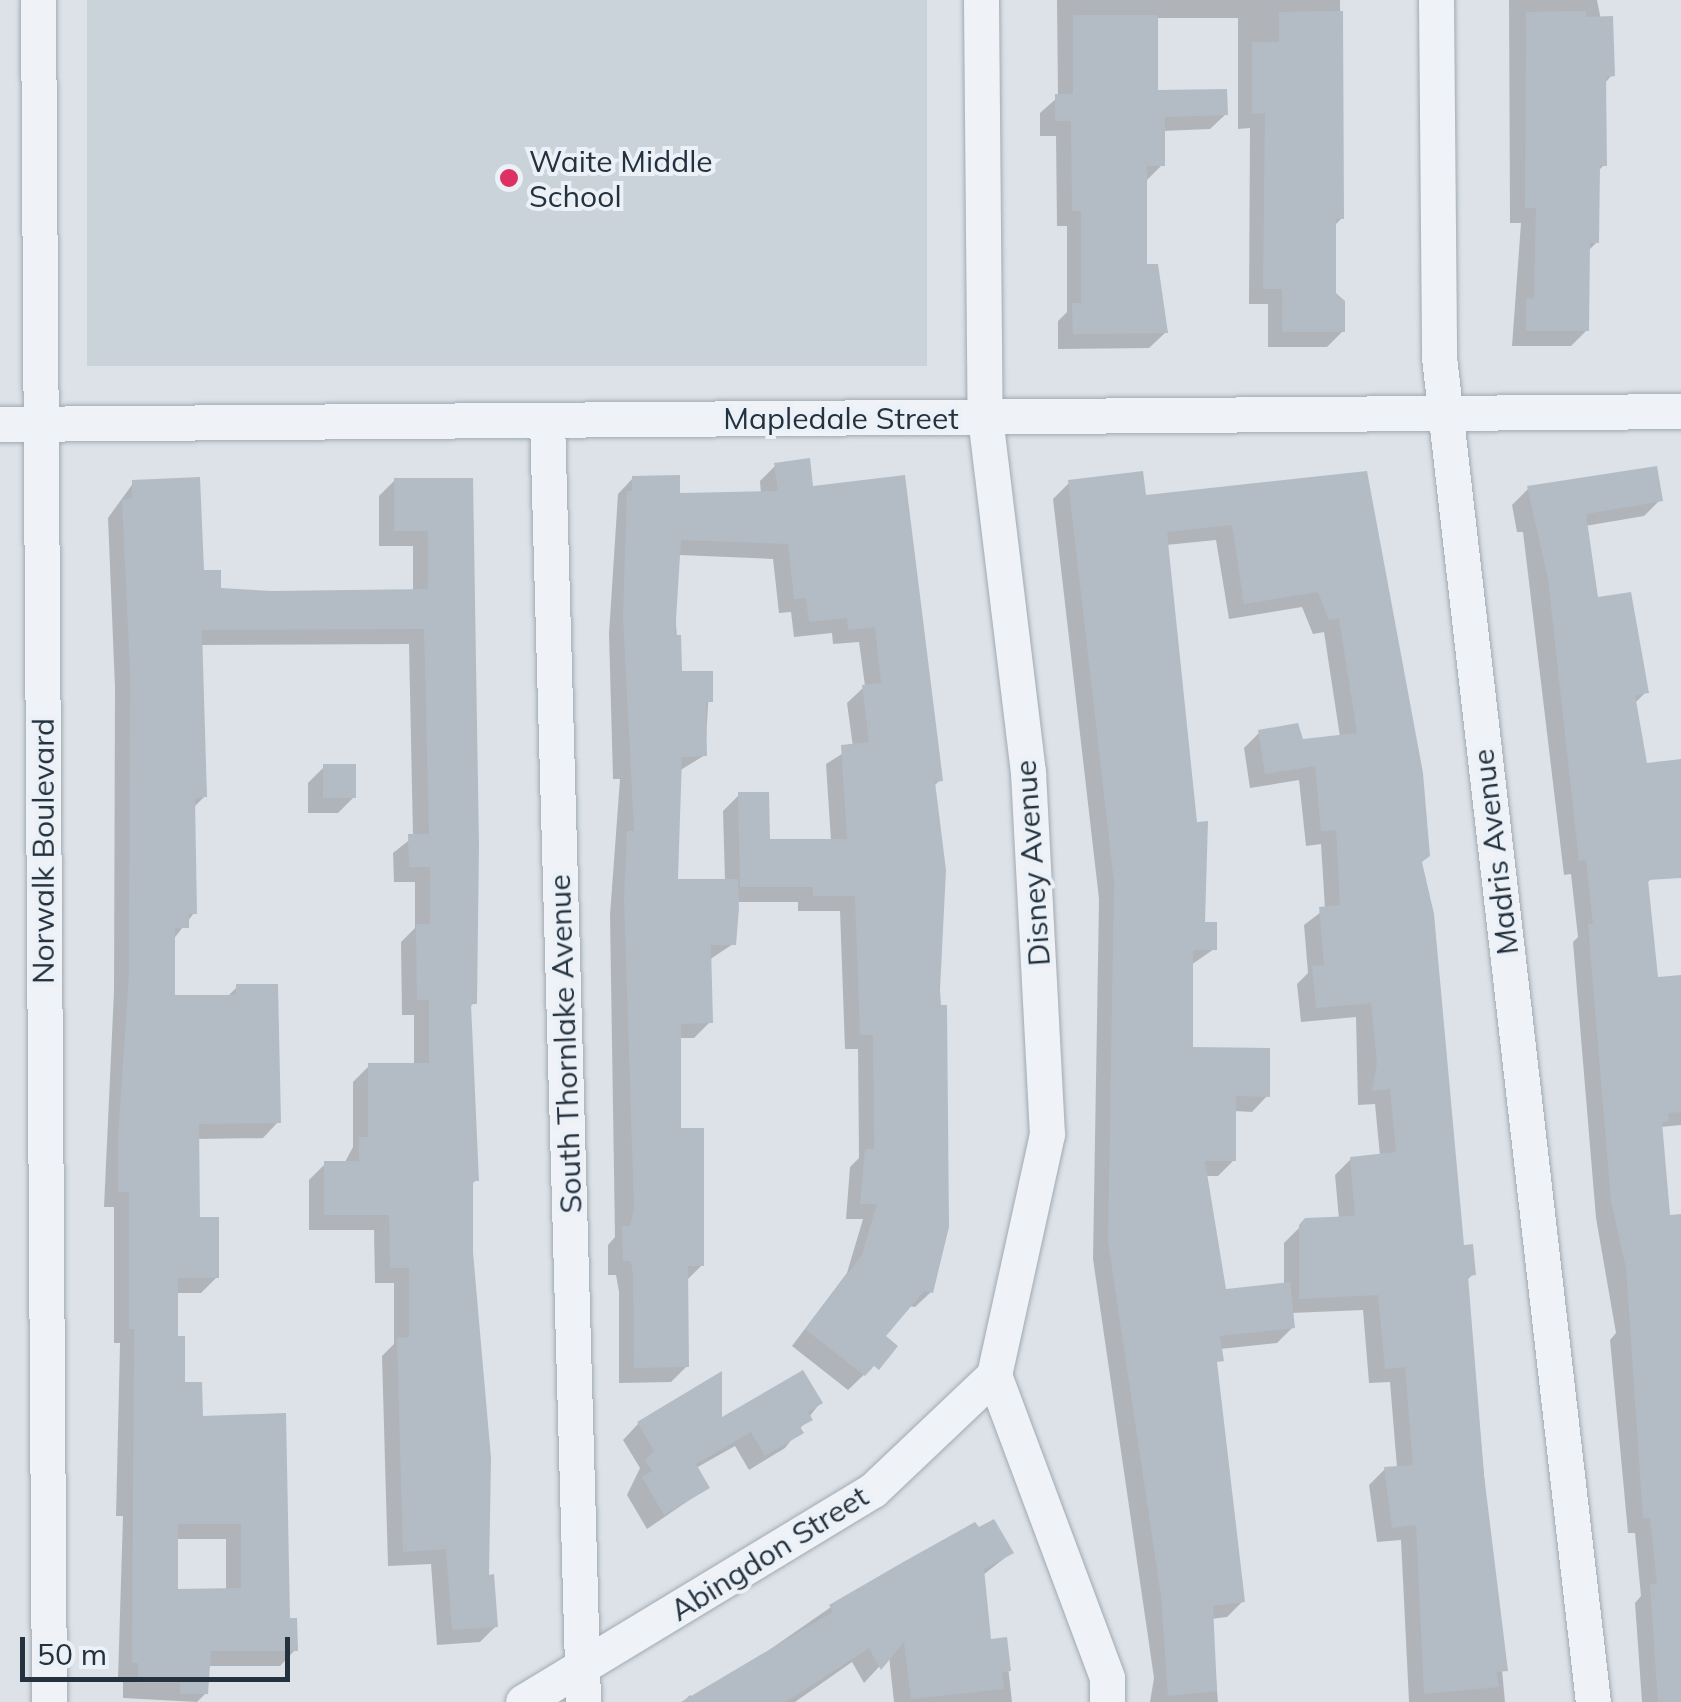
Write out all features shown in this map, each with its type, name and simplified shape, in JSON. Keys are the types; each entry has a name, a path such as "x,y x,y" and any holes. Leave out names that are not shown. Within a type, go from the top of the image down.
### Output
{"street":[{"name":"Norwalk Boulevard","path":"38,0 50,1702"},
{"name":"Disney Avenue","path":"981,0 985,417 1028,772 1047,1134 994,1375"},
{"name":"Madris Avenue","path":"1436,0 1444,413 1594,1702"},
{"name":"Mapledale Street","path":"0,424 1681,411"},
{"name":"South Thornlake Avenue","path":"547,420 583,1685"},
{"name":"Abingdon Street","path":"523,1702 583,1685 873,1490 994,1375"},
{"path":"994,1375 1108,1678 1108,1702"}],"shaded area":[{"name":"Waite Middle School","path":"87,0 927,0 927,366 87,366"}],"building":[{"path":"1343,11 1344,219 1336,219 1336,293 1345,301 1345,332 1282,332 1282,289 1263,289 1265,113 1252,114 1252,42 1279,42 1279,12"},
{"path":"1586,11 1586,17 1613,16 1615,76 1606,77 1607,166 1600,166 1599,243 1590,243 1589,331 1526,331 1526,299 1534,298 1536,208 1525,208 1526,12"},
{"path":"1073,15 1158,15 1158,90 1227,89 1228,115 1165,117 1165,166 1147,166 1147,264 1158,264 1168,333 1073,334 1072,303 1081,303 1081,211 1072,211 1071,121 1055,121 1055,94 1073,94"},
{"path":"810,458 813,486 905,475 943,781 935,782 946,870 940,990 941,1005 947,1005 949,1227 933,1293 924,1291 886,1336 898,1346 879,1370 874,1366 865,1376 805,1329 862,1255 877,1204 860,1204 865,1149 874,1149 873,1035 860,1035 855,896 813,896 813,887 740,887 738,792 769,792 770,839 847,839 841,745 869,742 862,685 881,683 875,627 848,630 847,618 809,622 806,598 794,599 788,544 681,540 675,635 681,635 682,671 713,671 713,702 706,702 707,756 682,757 678,879 738,879 739,908 736,945 711,945 713,1023 681,1024 681,1128 704,1128 704,1266 688,1266 689,1367 634,1368 633,1275 631,1261 623,1261 622,1226 630,1226 634,1209 624,898 627,831 634,831 623,616 627,491 632,491 632,476 680,475 680,493 778,491 774,463"},
{"path":"1657,466 1663,501 1586,514 1598,597 1631,592 1649,693 1635,695 1647,763 1681,759 1681,878 1648,880 1658,977 1681,975 1681,1112 1668,1113 1669,1121 1662,1122 1670,1215 1681,1214 1681,1702 1658,1702 1650,1584 1657,1584 1650,1518 1643,1518 1626,1268 1611,1201 1588,924 1593,924 1586,860 1579,861 1548,579 1527,486"},
{"path":"1143,471 1146,495 1367,471 1423,773 1430,856 1422,862 1434,914 1464,1245 1473,1244 1476,1275 1468,1276 1484,1475 1508,1671 1497,1672 1499,1687 1424,1694 1416,1525 1392,1528 1384,1467 1413,1465 1405,1367 1385,1369 1378,1295 1299,1299 1299,1225 1305,1218 1355,1216 1350,1157 1396,1152 1390,1089 1372,1091 1377,1063 1371,1003 1316,1008 1312,966 1324,965 1319,907 1340,905 1336,830 1321,831 1315,766 1265,774 1258,730 1298,723 1303,739 1357,733 1339,618 1329,620 1318,592 1244,604 1232,525 1167,532 1197,822 1208,821 1205,922 1217,922 1217,950 1193,950 1193,1047 1270,1048 1270,1097 1236,1096 1236,1161 1205,1161 1226,1289 1290,1282 1295,1328 1220,1336 1224,1361 1217,1362 1245,1602 1213,1606 1217,1691 1168,1696 1161,1596 1108,1241 1114,882 1068,480"},
{"path":"200,477 204,570 221,570 221,588 271,591 428,589 428,531 394,531 394,478 473,478 479,845 477,1004 471,1004 479,1181 473,1181 473,1252 491,1458 489,1575 494,1574 498,1627 452,1630 446,1549 403,1552 397,1338 409,1337 409,1268 390,1268 389,1215 324,1215 324,1161 359,1161 359,1137 368,1137 368,1063 429,1063 429,1000 417,1000 416,924 430,924 430,867 409,867 408,834 429,834 424,629 202,630 207,797 195,798 197,914 189,914 189,928 175,928 175,995 236,995 236,984 278,984 281,1123 199,1124 200,1217 219,1217 219,1278 178,1278 178,1336 185,1336 185,1382 202,1382 203,1416 286,1413 290,1618 297,1618 298,1651 211,1651 208,1694 180,1694 180,1683 138,1683 138,1663 132,1663 134,1329 129,1329 129,1192 118,1192 118,1139 129,974 130,671 122,500 132,499 132,480","holes":["178,1524 241,1524 241,1588 178,1589"]},
{"path":"323,764 356,764 356,798 323,798"},
{"path":"803,1370 823,1403 808,1412 813,1420 800,1427 804,1433 765,1456 751,1432 696,1464 710,1488 664,1515 642,1477 652,1471 645,1460 654,1451 637,1422 722,1371 722,1417"},
{"path":"994,1519 1014,1553 984,1569 991,1639 1007,1637 1011,1671 1002,1672 1004,1689 911,1699 904,1642 881,1670 869,1648 786,1702 681,1702 833,1612 829,1605 975,1522 979,1527"}],"place":[{"name":"Waite Middle School","path":"509,178"}]}
